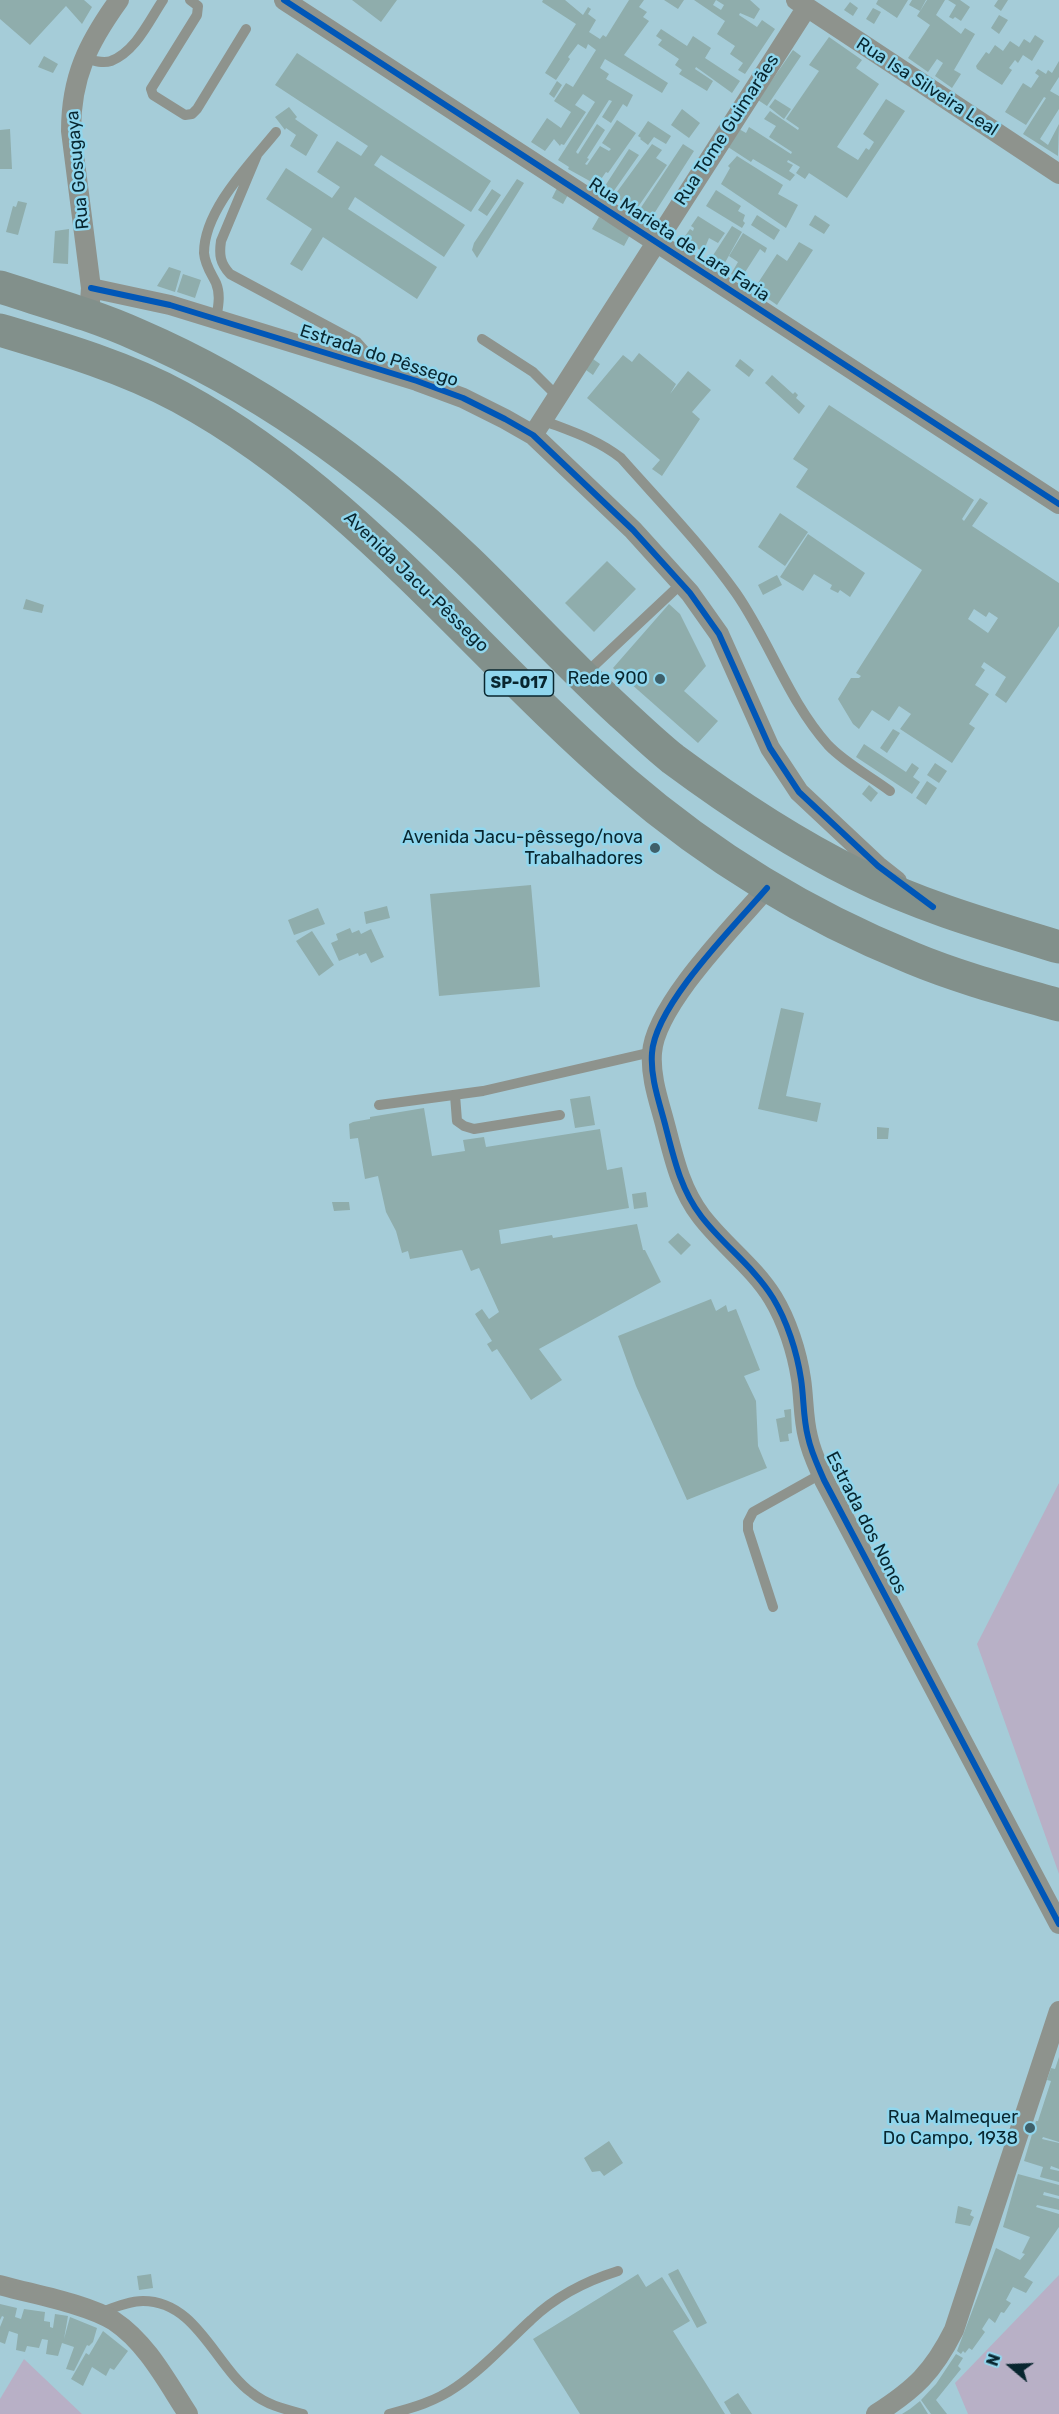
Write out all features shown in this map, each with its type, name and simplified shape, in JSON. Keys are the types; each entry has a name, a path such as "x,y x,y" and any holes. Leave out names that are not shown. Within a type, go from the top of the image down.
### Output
{"highway":[{"name":"SP-017","path":"0,287 90,302 147,339 203,365 254,394 353,463 389,491 467,560 582,676 669,756 794,842 858,875 933,907 1059,947"},
{"name":"Avenida Jacu-Pêssego","path":"0,330 86,356 179,396 255,444 334,503 422,585 554,718 626,784 767,888 828,920 913,959 988,985 1059,1005"}],"street":[{"name":"Rua Gosugaya","path":"90,302 71,131 72,100 83,58 119,0"},
{"name":"Rua Marieta de Lara Faria","path":"284,0 1059,504"},
{"name":"Rua Tome Guimarães","path":"538,428 801,4"},
{"name":"Rua Isa Silveira Leal","path":"801,4 1059,174"},
{"name":"Estrada do Pêssego","path":"90,302 141,298 371,368 462,398 506,419 538,428 682,583 719,634 770,748 799,792 878,866 933,907"},
{"name":"Estrada dos Nonos","path":"767,888 687,982 664,1014 652,1052 657,1094 677,1170 687,1194 715,1233 763,1284 773,1298 785,1322 801,1378 807,1437 821,1474 1059,1924"},
{"path":"876,2414 905,2396 924,2378 941,2356 954,2330 1059,2011"},
{"path":"0,2286 99,2313 128,2332 158,2367 188,2414"}],"lane":[{"path":"83,58 96,62 110,62 133,46 163,0"},
{"path":"190,0 198,6 197,15 152,89 153,95 185,115 192,114 197,109 246,29"},
{"path":"216,320 219,302 216,285 208,271 204,254 208,232 218,207 276,132"},
{"path":"257,155 221,241 219,254 222,265 230,274 357,342 365,351 371,368"},
{"path":"482,339 533,372 557,396"},
{"path":"538,428 590,438 621,458 703,551 736,594 800,709 815,729 830,747 890,791"},
{"path":"582,676 682,583"},
{"path":"379,1105 455,1095 652,1052"},
{"path":"455,1095 458,1121 474,1129 560,1115"},
{"path":"773,1606 748,1530 748,1522 753,1512 821,1474"},
{"path":"389,2414 419,2407 456,2387 560,2297 588,2280 618,2271"},
{"path":"99,2313 144,2301 160,2304 179,2312 199,2331 224,2364 251,2393 277,2407 303,2414"}],"shaded area":[{"path":"1059,1483 1059,1874 977,1644"},
{"path":"1059,2275 1059,2414 968,2414 955,2383"},
{"path":"24,2359 82,2414 0,2414 0,2399"}],"building":[{"path":"0,0 84,0 92,7 82,24 66,6 30,45 0,19"},
{"path":"352,0 397,0 381,22"},
{"path":"543,0 565,0 583,15 588,7 591,9 588,14 596,20 589,32 600,39 603,35 606,37 629,0 644,0 639,7 647,12 643,17 649,21 624,55 668,83 662,93 605,59 600,68 609,74 606,79 633,95 627,107 623,104 611,123 602,117 612,101 609,100 576,152 578,154 597,124 605,130 587,158 589,159 585,164 587,165 600,146 609,151 611,149 602,143 617,120 636,133 597,185 568,169 569,167 558,160 595,102 583,94 575,105 586,112 564,145 560,146 554,139 545,151 531,142 547,118 561,128 571,112 554,101 566,83 573,87 596,50 588,44 586,49 578,44 556,80 545,73 576,24 542,2"},
{"path":"664,0 684,0 678,9"},
{"path":"694,0 716,0 750,0 760,9 754,19 740,13 739,15 757,27 762,20 775,29 745,74 738,70 743,63 730,54 735,46 717,34 725,21","holes":["716,0 724,5 721,10 713,5"]},
{"path":"878,0 908,0 897,18 876,4"},
{"path":"912,0 926,0 920,11 909,5"},
{"path":"927,0 945,0 936,15 961,34 965,28 975,34 954,70 961,74 952,88 935,76 943,63 937,59 928,72 908,58 930,25 917,16"},
{"path":"948,0 960,0 970,7 961,21 955,17 953,19 949,17 956,5"},
{"path":"998,0 1008,0 1001,11 994,6"},
{"path":"850,2 858,8 853,16 844,10"},
{"path":"873,8 881,12 874,24 866,19"},
{"path":"999,15 1008,20 999,34 991,28"},
{"path":"661,29 687,46 693,36 711,48 705,58 740,81 732,93 696,67 695,69 713,81 707,91 679,74 682,70 675,65 679,59 658,45 662,40 656,36"},
{"path":"1035,35 1044,41 1032,61 1023,55 1018,63 1015,60 1009,68 1012,70 1002,85 977,69 976,66 986,52 989,54 995,45 1003,51 1010,41 1019,47 1024,39 1030,43"},
{"path":"829,37 862,60 856,68 879,84 837,147 858,160 866,148 869,150 874,142 863,134 886,99 905,111 847,198 809,173 805,179 796,173 800,167 788,160 787,162 793,165 789,171 795,175 790,181 753,159 751,162 728,147 739,129 746,133 749,127 791,154 792,152 769,137 776,126 764,119 770,111 798,130 799,128 786,119 819,71 809,65"},
{"path":"793,50 801,56 767,106 758,100"},
{"path":"297,53 491,181 471,212 381,155 374,165 465,225 444,257 355,197 348,209 437,267 417,299 323,237 302,271 290,264 312,229 266,199 286,168 332,198 340,187 317,172 337,141 361,156 368,146 275,85"},
{"path":"44,56 58,64 53,73 38,67"},
{"path":"1059,61 1059,77 1050,91 1059,96 1059,109 1040,139 1048,145 1059,124 1058,156 1023,134 1046,98 1044,97 1026,125 1005,112 1023,83 1031,88 1039,76 1035,73 1038,69 1046,74 1048,70 1052,73"},
{"path":"557,81 562,85 554,98 549,94"},
{"path":"775,99 791,109 784,119 769,107"},
{"path":"289,107 297,117 295,119 318,135 306,156 290,146 296,135 286,128 285,130 275,117"},
{"path":"682,109 700,123 689,138 671,125"},
{"path":"648,121 671,136 666,144 654,137 648,145 640,139 638,136"},
{"path":"10,129 12,169 0,169 0,130"},
{"path":"652,144 662,150 656,158 667,165 638,207 640,209 683,144 694,151 650,220 614,196"},
{"path":"629,149 639,155 611,195 603,189"},
{"path":"737,156 783,185 778,194 798,205 786,228 721,184 730,168 728,166"},
{"path":"517,179 524,183 477,258 472,250 474,243"},
{"path":"558,186 569,193 563,204 552,198"},
{"path":"492,189 501,195 487,216 478,210"},
{"path":"716,190 741,206 738,211 745,215 742,228 706,206"},
{"path":"18,201 27,203 18,235 6,232 13,206 16,207"},
{"path":"757,215 780,230 774,240 751,225"},
{"path":"815,215 830,225 824,234 809,225"},
{"path":"698,216 725,233 718,243 709,238 703,252 683,239 690,229 693,231 694,228 691,226"},
{"path":"599,217 630,235 624,246 592,229"},
{"path":"732,226 742,232 722,268 710,260"},
{"path":"69,229 68,264 53,263 55,231"},
{"path":"743,233 767,248 765,253 760,249 740,280 731,274 738,262 729,256"},
{"path":"799,242 813,250 777,305 754,289 777,254 787,261"},
{"path":"169,267 181,271 175,292 157,286"},
{"path":"183,274 201,280 195,298 177,292"},
{"path":"639,353 676,384 670,394 688,371 711,390 692,412 700,419 662,476 652,469 660,460 587,398 623,355 632,362"},
{"path":"593,359 600,364 593,375 586,370"},
{"path":"740,359 754,370 749,377 735,366"},
{"path":"772,375 793,394 795,392 798,395 796,398 805,406 799,414 765,383"},
{"path":"829,405 974,500 962,519 964,521 980,498 988,503 972,526 1059,583 1059,626 1006,703 995,695 1006,677 984,662 981,667 985,670 975,685 989,694 969,724 975,728 952,763 900,729 911,714 899,706 889,721 872,710 859,729 853,724 838,699 851,678 861,676 856,673 922,570 796,487 808,469 793,459","holes":["974,609 986,617 989,612 998,618 988,633 968,619"]},
{"path":"780,513 808,532 785,566 758,547"},
{"path":"808,534 865,573 850,597 840,590 838,593 830,589 832,585 814,574 803,591 780,577"},
{"path":"607,561 636,589 594,632 565,603"},
{"path":"777,575 782,585 763,595 758,585"},
{"path":"26,599 44,605 42,613 23,609"},
{"name":"Rede 900","path":"669,604 680,614 706,666 684,691 718,721 698,743 613,668"},
{"path":"893,729 900,733 887,753 880,748"},
{"path":"864,744 906,772 912,763 919,768 913,777 920,782 912,794 856,757"},
{"path":"935,763 947,771 939,783 927,775"},
{"path":"927,781 937,788 926,805 916,798"},
{"path":"869,785 878,793 871,802 862,794"},
{"path":"531,885 540,987 439,996 430,894"},
{"path":"387,906 390,918 366,924 364,912"},
{"path":"318,908 325,924 294,935 288,920"},
{"path":"350,928 352,933 359,930 361,934 371,929 384,957 371,963 366,953 359,956 358,953 339,961 331,943 338,940 336,934"},
{"path":"312,931 334,965 319,976 296,941"},
{"path":"781,1008 804,1013 786,1096 821,1103 817,1122 758,1109"},
{"path":"590,1096 595,1125 575,1128 570,1099"},
{"path":"424,1108 432,1156 465,1151 463,1140 484,1137 486,1147 600,1129 607,1170 622,1167 629,1208 499,1230 501,1244 637,1224 643,1250 661,1282 539,1349 562,1380 531,1400 497,1349 492,1352 487,1344 492,1341 475,1314 482,1309 489,1319 499,1312 479,1268 471,1271 462,1250 410,1259 408,1251 402,1253 396,1231 386,1212 378,1176 365,1179 358,1138 350,1139 349,1124 353,1122"},
{"path":"877,1127 889,1128 888,1139 877,1139"},
{"path":"646,1192 648,1207 634,1209 632,1194"},
{"path":"332,1202 349,1202 350,1210 334,1211"},
{"path":"678,1233 691,1245 681,1255 668,1242"},
{"path":"711,1299 716,1311 726,1305 728,1312 736,1309 760,1370 744,1376 756,1401 758,1446 767,1468 687,1500 636,1386 618,1336"},
{"path":"791,1409 792,1433 788,1434 789,1441 780,1442 776,1419 785,1417 784,1410"},
{"path":"1059,2057 1059,2142 1043,2137 1042,2139 1059,2143 1059,2169 1051,2166 1050,2169 1059,2171 1059,2182 1040,2177 1043,2167 1024,2161 1051,2081 1047,2080 1051,2068 1055,2069"},
{"path":"609,2141 623,2163 604,2176 600,2171 592,2172 584,2158"},
{"path":"1018,2174 1059,2185 1059,2196 1044,2192 1043,2195 1059,2199 1059,2210 1037,2205 1036,2207 1059,2214 1059,2227 1024,2277 1033,2282 1026,2293 1013,2287 1006,2300 1011,2303 1004,2313 1001,2312 995,2323 989,2318 982,2329 985,2332 972,2350 969,2348 961,2354 957,2351 996,2248 1020,2260 1025,2254 1022,2253 1030,2237 1003,2227"},
{"path":"958,2206 972,2210 970,2215 974,2217 970,2226 955,2223"},
{"path":"678,2269 707,2323 697,2328 668,2274"},
{"path":"151,2274 153,2288 139,2290 137,2276"},
{"path":"638,2274 646,2287 662,2277 690,2321 673,2331 725,2414 580,2414 533,2339"},
{"path":"0,2304 17,2308 15,2317 21,2319 24,2309 45,2312 44,2321 50,2322 50,2327 53,2328 55,2314 68,2316 64,2339 70,2317 97,2328 93,2342 87,2345 74,2371 66,2369 74,2347 62,2343 58,2356 46,2354 48,2340 42,2339 39,2348 27,2346 25,2352 16,2350 18,2334 9,2331 5,2344 0,2342 0,2327 4,2317 2,2316 0,2320"},
{"path":"103,2331 128,2351 114,2370 110,2368 106,2376 92,2367 83,2386 71,2379 86,2353 89,2355"},
{"path":"956,2354 963,2358 958,2366 961,2369 936,2400 947,2414 931,2414 921,2400 936,2384"},
{"path":"738,2393 752,2414 731,2414 724,2402"},
{"path":"920,2401 928,2414 902,2414 910,2409"}],"cycle path":[{"path":"284,0 1059,504"},
{"path":"91,288 170,305 417,381 463,398 533,435 633,530 690,593 719,634 770,748 799,792 878,866 933,907"},
{"path":"767,888 681,989 656,1034 652,1053 652,1072 672,1151 683,1185 694,1206 710,1227 757,1276 778,1307 797,1358 806,1430 824,1480 1059,1924"}],"place":[{"name":"Rede 900","path":"660,679"},
{"name":"Avenida Jacu-pêssego/nova Trabalhadores","path":"655,848"},
{"name":"Rua Malmequer Do Campo, 1938","path":"1030,2128"}]}
